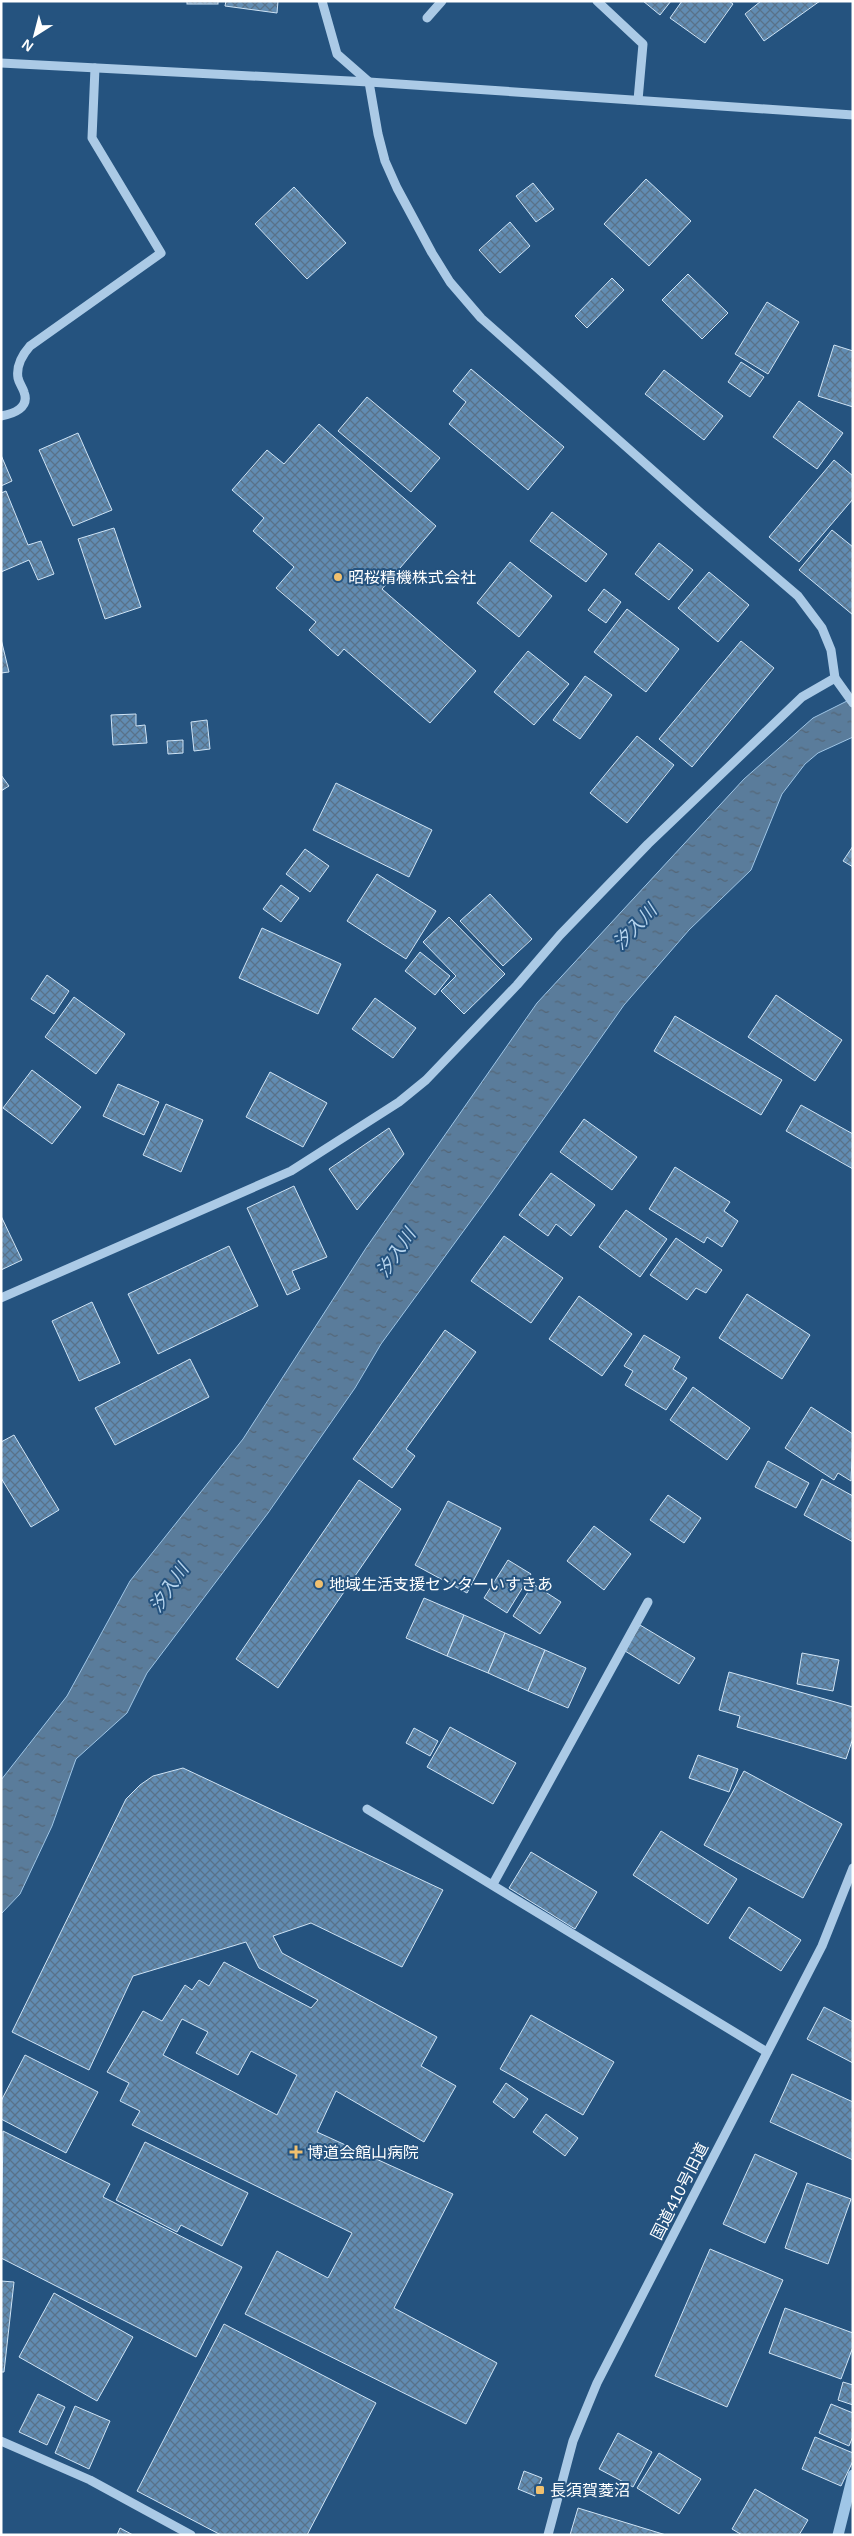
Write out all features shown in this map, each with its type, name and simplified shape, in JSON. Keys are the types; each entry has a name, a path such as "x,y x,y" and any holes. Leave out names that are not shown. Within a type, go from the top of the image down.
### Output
{"street":[{"path":"322,1 337,54 369,82 378,134 385,161 432,253 450,282 481,318 701,513 798,596 822,628 831,650 835,678 853,703"},
{"path":"427,18 442,1"},
{"path":"597,1 643,44 638,100"},
{"path":"1,63 369,82 853,115"},
{"path":"1,416 14,414 25,402 26,395 18,378 22,356 30,346 161,253 92,138 95,68"},
{"path":"1,1298 292,1171 399,1102 426,1080 516,985 560,935 662,831 802,697 835,678"},
{"path":"494,1884 648,1602"},
{"path":"367,1809 494,1884 767,2052"},
{"name":"国道410号旧道","path":"548,2535 573,2442 597,2383 822,1946 853,1868"},
{"path":"1,2440 90,2480 191,2535"}],"water":[{"name":"汐入川","path":"853,698 853,737 818,753 805,764 782,794 751,870 689,930 624,1005 492,1192 381,1344 355,1388 268,1513 147,1673 127,1713 76,1759 52,1826 20,1894 1,1914 1,1780 67,1696 130,1581 243,1439 366,1248 537,1003 744,779 813,718"}],"building":[{"path":"187,1 218,1 218,4 187,4"},
{"path":"226,1 278,1 277,13 225,6"},
{"path":"643,1 671,1 660,15"},
{"path":"682,1 729,1 733,4 705,43 670,18"},
{"path":"761,1 820,1 764,41 745,14"},
{"path":"646,179 691,221 649,266 604,224"},
{"path":"533,183 554,209 536,222 516,196"},
{"path":"294,187 346,243 307,279 255,224"},
{"path":"510,222 530,246 500,273 479,250"},
{"path":"688,274 728,313 702,339 662,300"},
{"path":"612,278 624,290 587,328 575,316"},
{"path":"767,302 799,322 768,374 735,354"},
{"path":"834,345 853,351 853,407 818,396"},
{"path":"741,362 764,377 750,397 728,382"},
{"path":"471,369 564,447 528,490 449,424 466,402 453,391"},
{"path":"664,370 723,416 704,440 645,394"},
{"path":"367,397 440,458 411,492 338,431"},
{"path":"799,401 843,433 817,469 773,437"},
{"name":"昭桜精機株式会社","path":"319,424 436,526 382,589 476,671 430,723 344,649 338,656 309,630 316,622 276,588 294,567 253,531 264,518 232,490 267,450 284,464"},
{"path":"78,433 112,510 73,526 39,450"},
{"path":"1,455 12,481 1,486"},
{"path":"834,460 853,476 853,499 799,562 769,537"},
{"path":"6,491 28,545 41,541 54,574 38,580 29,560 1,572 1,493"},
{"path":"552,512 607,554 586,582 530,541"},
{"path":"114,528 141,607 105,619 78,539"},
{"path":"832,530 853,547 853,615 799,570"},
{"path":"659,543 693,570 669,600 635,574"},
{"path":"510,562 552,596 519,637 477,603"},
{"path":"709,572 749,605 718,642 678,608"},
{"path":"604,589 621,602 606,623 588,610"},
{"path":"627,609 679,649 646,692 594,652"},
{"path":"1,639 9,672 1,673"},
{"path":"741,641 774,668 692,767 659,739"},
{"path":"528,651 569,684 534,725 494,692"},
{"path":"585,676 612,695 580,739 553,720"},
{"path":"136,714 136,726 145,725 147,743 113,745 111,715"},
{"path":"207,720 210,749 194,751 191,722"},
{"path":"637,736 674,765 627,823 590,793"},
{"path":"183,740 183,753 168,754 167,741"},
{"path":"1,775 9,786 1,791"},
{"path":"336,783 432,830 409,877 313,830"},
{"path":"853,846 853,867 843,861"},
{"path":"305,849 329,866 310,892 286,874"},
{"path":"377,874 436,911 406,959 347,921"},
{"path":"281,885 299,898 281,922 263,909"},
{"path":"490,894 532,939 503,966 460,921"},
{"path":"449,917 505,974 464,1014 441,991 456,976 423,942"},
{"path":"262,928 341,964 318,1014 239,978"},
{"path":"420,952 450,976 435,995 405,971"},
{"path":"47,975 69,991 54,1014 31,999"},
{"path":"776,995 842,1040 815,1081 748,1037"},
{"path":"74,997 125,1034 96,1074 45,1037"},
{"path":"375,998 416,1028 393,1058 352,1029"},
{"path":"675,1016 782,1080 761,1115 654,1051"},
{"path":"32,1070 81,1107 52,1144 3,1108"},
{"path":"270,1072 327,1103 303,1147 246,1117"},
{"path":"118,1084 159,1102 144,1135 103,1116"},
{"path":"166,1104 203,1120 181,1172 143,1155"},
{"path":"801,1105 853,1134 853,1169 786,1131"},
{"path":"584,1119 637,1157 612,1190 560,1152"},
{"path":"389,1128 404,1154 357,1210 329,1169"},
{"path":"675,1167 730,1202 724,1211 738,1221 722,1247 707,1237 704,1243 649,1209"},
{"path":"551,1173 595,1205 571,1236 556,1224 548,1236 519,1215"},
{"path":"294,1186 327,1257 292,1271 300,1289 287,1295 247,1208"},
{"path":"626,1210 667,1239 640,1277 599,1247"},
{"path":"1,1216 22,1260 1,1270"},
{"path":"504,1236 563,1278 531,1323 471,1281"},
{"path":"676,1238 722,1270 706,1293 696,1288 687,1300 650,1275"},
{"path":"229,1246 258,1306 158,1354 128,1294"},
{"path":"747,1294 810,1335 782,1379 719,1338"},
{"path":"579,1296 632,1334 602,1376 549,1339"},
{"path":"92,1302 120,1363 79,1381 52,1321"},
{"path":"445,1330 476,1352 406,1449 415,1456 392,1488 353,1459"},
{"path":"644,1335 680,1357 673,1369 687,1378 666,1410 625,1385 633,1371 624,1366"},
{"path":"190,1359 209,1397 115,1445 95,1408"},
{"path":"693,1387 750,1428 727,1460 670,1420"},
{"path":"811,1407 853,1434 851,1481 838,1473 834,1480 785,1448"},
{"path":"14,1435 59,1510 31,1527 1,1478 1,1442"},
{"path":"768,1461 809,1483 796,1508 755,1487"},
{"path":"822,1479 853,1496 853,1542 804,1515"},
{"name":"地域生活支援センターいすきあ","path":"359,1480 401,1509 278,1688 236,1659"},
{"path":"668,1495 701,1518 684,1543 650,1520"},
{"path":"448,1501 501,1528 467,1593 415,1565"},
{"path":"594,1526 631,1554 604,1590 567,1561"},
{"path":"508,1560 531,1574 507,1613 484,1598"},
{"path":"533,1584 561,1602 540,1634 513,1616"},
{"path":"424,1598 464,1615 447,1656 406,1638"},
{"path":"464,1615 505,1633 488,1673 447,1656"},
{"path":"640,1625 695,1658 679,1684 625,1651"},
{"path":"505,1633 545,1650 528,1691 488,1673"},
{"path":"545,1650 586,1668 568,1708 528,1691"},
{"path":"802,1653 839,1660 833,1691 797,1684"},
{"path":"729,1672 853,1707 853,1738 846,1759 737,1727 740,1716 719,1710"},
{"path":"450,1727 516,1763 493,1804 427,1767"},
{"path":"414,1728 438,1741 430,1756 406,1743"},
{"path":"698,1755 738,1769 729,1792 689,1778"},
{"name":"博道会館山病院","path":"183,1768 443,1890 402,1967 311,1923 273,1936 282,1953 437,2037 421,2066 456,2086 424,2142 336,2091 317,2132 453,2194 394,2308 497,2363 466,2424 245,2314 277,2251 328,2278 352,2233 132,2125 140,2111 120,2101 129,2083 107,2072 143,2011 162,2021 185,1985 192,1990 199,1980 209,1986 224,1962 311,2008 318,2000 259,1968 246,1942 133,1976 89,2070 12,2032 126,1799 140,1785 153,1776","holes":["182,2019 208,2032 196,2053 238,2075 251,2051 297,2075 277,2115 163,2055"]},
{"path":"744,1771 842,1824 803,1898 704,1845"},
{"path":"661,1831 737,1879 708,1924 633,1875"},
{"path":"531,1852 597,1892 575,1929 509,1888"},
{"path":"749,1907 801,1940 781,1971 729,1938"},
{"path":"824,2007 853,2022 853,2063 807,2039"},
{"path":"531,2015 614,2062 583,2115 500,2069"},
{"path":"25,2055 98,2092 66,2153 1,2119 1,2101"},
{"path":"792,2074 853,2102 853,2160 770,2122"},
{"path":"506,2083 528,2099 514,2118 493,2102"},
{"path":"546,2114 578,2138 565,2156 533,2132"},
{"path":"3,2131 110,2184 103,2197 242,2267 196,2357 1,2258"},
{"path":"145,2142 248,2193 222,2246 181,2225 177,2232 116,2200"},
{"path":"755,2154 797,2173 765,2243 723,2224"},
{"path":"807,2183 851,2199 828,2264 785,2248"},
{"path":"710,2249 783,2280 727,2407 655,2376"},
{"path":"1,2281 14,2282 4,2372 1,2372"},
{"path":"54,2293 133,2337 97,2401 19,2357"},
{"path":"785,2308 853,2333 853,2347 841,2379 769,2353"},
{"path":"224,2324 376,2403 307,2535 221,2535 137,2491"},
{"path":"843,2382 853,2385 853,2405 838,2400"},
{"path":"38,2394 65,2407 47,2445 19,2432"},
{"path":"831,2404 853,2413 853,2436 849,2446 819,2433"},
{"path":"75,2406 110,2421 89,2469 55,2453"},
{"path":"618,2433 652,2452 633,2487 599,2469"},
{"path":"815,2437 853,2453 853,2461 841,2486 802,2469"},
{"path":"659,2453 701,2479 679,2514 637,2488"},
{"path":"524,2471 542,2478 535,2496 518,2489"},
{"path":"755,2489 808,2520 799,2535 742,2535 732,2529"},
{"path":"578,2508 666,2535 570,2535"},
{"path":"120,2528 133,2535 117,2535"}],"waterway":[{"path":"838,2535 853,2475"}],"place":[{"name":"昭桜精機株式会社","path":"338,577"},
{"name":"地域生活支援センターいすきあ","path":"319,1584"},
{"name":"博道会館山病院","path":"296,2152"},
{"name":"長須賀菱沼","path":"540,2490"}]}
